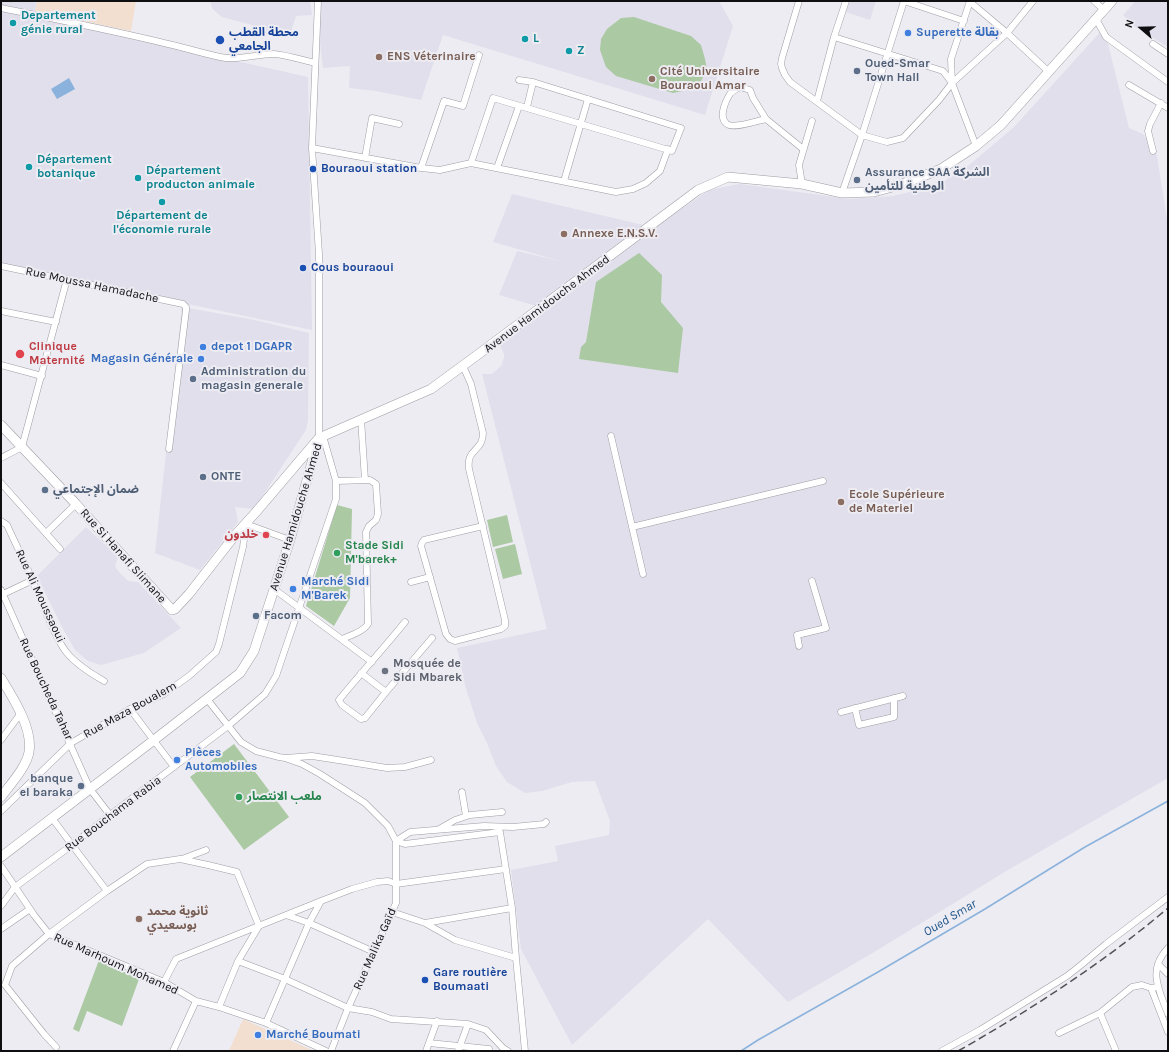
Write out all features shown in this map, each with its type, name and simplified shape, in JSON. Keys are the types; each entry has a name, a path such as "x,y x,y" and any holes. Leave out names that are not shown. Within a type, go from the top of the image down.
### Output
{"main road":[{"name":"Avenue Hamidouche Ahmed","path":"1,857 240,673 254,651 321,437 431,389 698,190 728,177 802,184 842,193 874,192 900,186 941,169 976,146 1001,124 1112,1"},
{"name":"Rue Si Hanafi Slimane","path":"1,425 76,504 172,610 175,610 182,603 236,534 321,437"},
{"path":"1,678 21,714 29,737 29,753 22,769 1,797"}],"street":[{"name":"Rue Bouchama Rabia","path":"1,906 15,887 228,726 265,694 276,676 300,608 336,499 336,481 321,437 319,254 312,148 318,1"},
{"path":"799,1 781,64 785,75 790,82 862,135 887,142 903,138 939,100 952,83 1007,33 1033,1"},
{"path":"817,101 834,37 846,1"},
{"path":"842,193 862,135 904,1 964,21"},
{"path":"952,83 951,59 970,1 1048,71"},
{"path":"1094,1 1104,10"},
{"path":"1,8 132,35 229,59 275,54 315,63"},
{"path":"1096,19 1106,37 1168,82"},
{"path":"834,37 943,71 952,83 976,146"},
{"path":"1153,44 1168,54"},
{"path":"421,168 444,101 463,106 479,55"},
{"path":"472,163 494,98 672,151 681,128 533,82 519,80"},
{"path":"527,107 533,82"},
{"path":"1129,84 1168,108"},
{"path":"766,120 740,125 730,125 724,121 724,106 731,93 740,87 750,90 766,120 803,148"},
{"path":"564,181 588,99"},
{"path":"1153,151 1148,131 1161,103"},
{"path":"497,168 519,106"},
{"path":"365,158 372,118 399,124"},
{"path":"802,184 799,165 812,121"},
{"path":"312,148 421,168 440,170 472,163 616,192 633,189 646,183 660,171 668,149"},
{"name":"Rue Moussa Hamadache","path":"1,266 183,304 186,307 169,449"},
{"path":"1,458 22,447 67,280"},
{"path":"1,311 56,322"},
{"path":"1,366 42,376"},
{"path":"462,366 470,384 483,433 483,440 480,446 472,452 468,461 469,469 483,526 505,620 505,626 501,629 455,641 450,639 446,634 421,546 424,540 483,526"},
{"path":"361,419 365,480"},
{"path":"611,436 643,574"},
{"path":"336,481 370,480 376,484 378,514 376,520 369,526 366,532 368,624 366,628 342,639"},
{"path":"632,527 823,481"},
{"path":"1,483 60,549"},
{"path":"46,533 76,504"},
{"name":"Rue Ali Moussaoui","path":"1,521 7,525 66,653 79,666 104,681"},
{"path":"246,524 290,540"},
{"name":"Rue Maza Boualem","path":"1,812 71,743 130,709 164,694 189,676 216,652 220,644 243,547 246,524"},
{"path":"411,582 430,577"},
{"path":"2,593 33,580"},
{"path":"799,646 797,635 826,628 812,581"},
{"path":"274,589 372,662"},
{"name":"Rue Boucheda Tahar","path":"2,593 71,743 90,789 110,815"},
{"path":"405,622 339,700 342,705 361,720 365,718 432,638"},
{"path":"361,673 386,692"},
{"path":"842,712 903,696"},
{"path":"855,708 859,725 894,717 894,698"},
{"path":"207,699 241,742 256,751 302,764 320,774 365,803 388,826 396,841 405,844 500,832 512,908 525,1051"},
{"path":"130,709 174,767"},
{"path":"1,740 21,714"},
{"path":"285,758 312,756 387,768 405,768 431,760"},
{"path":"462,792 466,816"},
{"path":"438,830 455,820 470,814 502,812"},
{"path":"52,818 107,891"},
{"path":"396,841 410,832 484,826 514,827 544,824 546,822"},
{"name":"Rue Malika Gaïd","path":"331,1051 348,1008 396,903 396,841"},
{"path":"56,1047 5,985 12,966 50,934 107,891 147,864 180,859 206,850"},
{"path":"180,859 208,864 237,872 259,926"},
{"name":"Rue Marhoum Mohamed","path":"1,866 30,909 50,934 164,982 196,1001 266,1023 326,1051"},
{"path":"164,982 176,959 321,900 377,882 388,881 396,884 506,869"},
{"path":"942,1051 980,1030 1067,976 1168,897"},
{"path":"266,1023 309,923 321,900"},
{"path":"425,923 512,908"},
{"path":"1,929 30,909"},
{"path":"392,912 425,923 455,940 516,958"},
{"path":"286,915 309,923 374,952"},
{"path":"219,1007 238,961 259,926"},
{"path":"1168,948 1158,964 1154,987 1168,1032"},
{"path":"238,961 348,1008 372,1012 391,1019 468,1024 486,1030 507,1051"},
{"path":"1158,964 1168,974"},
{"path":"1059,1033 1100,1013 1132,987 1142,985 1154,987"},
{"path":"1154,987 1168,1014"},
{"path":"173,1051 196,1001"},
{"path":"1100,1013 1116,1051"},
{"path":"426,1051 437,1021"},
{"path":"459,1048 468,1024"},
{"path":"429,1043 459,1048 489,1050"}],"shaded area":[{"path":"1,1 37,1 34,16 308,77 312,330 1,265"},
{"path":"37,1 136,1 131,31 35,11"},
{"path":"210,1 310,1 312,15 296,16 290,35 262,35 251,33 252,25 222,17 212,8"},
{"name":"Cité Universitaire Bouraoui Amar","path":"318,1 719,1 733,26 705,115 443,35 421,100 376,91 349,88 350,66 323,68 319,33"},
{"path":"850,1 876,1 870,20 846,12"},
{"path":"1132,1 1168,1 1168,47 1134,26 1123,15 1134,3"},
{"name":"Ecole Supérieure de Materiel","path":"1104,28 1129,128 1143,134 1157,156 1168,226 1168,778 1008,870 871,954 788,1002 708,919 572,1045 521,949 511,870 558,861 555,846 609,835 610,821 595,781 572,782 542,791 525,793 507,782 496,766 477,723 466,689 457,648 547,629 482,374 492,374 501,366 504,354 499,344 664,221 709,190 739,184 850,199 893,196 938,185 968,166 1014,127"},
{"name":"Annexe E.N.S.V.","path":"512,194 643,225 536,306 499,295 517,251 564,262 493,242"},
{"path":"182,307 250,319 309,333 308,420 306,430 254,509 235,507 238,522 200,570 155,553"},
{"path":"86,527 118,557 115,566 119,572 128,581 138,582 181,628 144,653 101,665 88,661 75,650 37,576"},
{"name":"Marché Boumati","path":"243,1019 314,1051 229,1051"}],"green space":[{"path":"634,17 691,36 701,45 707,70 701,81 687,90 673,93 616,76 606,67 600,50 601,39 607,29 621,18"},
{"path":"639,253 662,275 661,302 683,328 678,373 579,359 581,347 586,342 596,282"},
{"name":"Stade Sidi M'barek+","path":"337,505 352,509 350,598 334,626 306,606"},
{"path":"507,515 513,542 493,547 487,520"},
{"path":"515,544 522,574 503,579 495,549"},
{"name":"ملعب الانتصار","path":"234,744 289,817 244,850 190,777"},
{"path":"99,960 139,979 122,1026 87,1011 79,1032 73,1029"}],"water":[{"path":"69,78 75,89 57,99 51,89"}],"waterway":[{"name":"Oued Smar","path":"741,1051 985,909 1085,847 1168,801"}],"railway":[{"path":"958,1051 1013,1019 1093,966 1168,908"}],"place":[{"name":"Departement génie rural","path":"13,23"},
{"name":"Superette بقالة","path":"908,33"},
{"name":"L","path":"525,39"},
{"name":"محطة القطب الجامعي","path":"220,40"},
{"name":"Z","path":"569,51"},
{"name":"ENS Véterinaire","path":"379,57"},
{"name":"Oued-Smar Town Hall","path":"857,71"},
{"name":"Cité Universitaire Bouraoui Amar","path":"652,79"},
{"name":"Département botanique","path":"29,167"},
{"name":"Bouraoui station","path":"313,169"},
{"name":"Département producton animale","path":"138,178"},
{"name":"Assurance SAA الشركة الوطنية للتأمين","path":"857,180"},
{"name":"Département de l'économie rurale","path":"162,202"},
{"name":"Annexe E.N.S.V.","path":"564,234"},
{"name":"Cous bouraoui","path":"303,268"},
{"name":"depot 1 DGAPR","path":"203,347"},
{"name":"Clinique Maternité","path":"20,354"},
{"name":"Magasin Générale","path":"201,359"},
{"name":"Administration du magasin generale","path":"193,379"},
{"name":"ONTE","path":"203,477"},
{"name":"ضمان الإجتماعي","path":"45,490"},
{"name":"Ecole Supérieure de Materiel","path":"841,502"},
{"name":"خلدون","path":"266,535"},
{"name":"Stade Sidi M'barek+","path":"337,553"},
{"name":"Marché Sidi M'Barek","path":"293,589"},
{"name":"Facom","path":"256,616"},
{"name":"Mosquée de Sidi Mbarek","path":"385,671"},
{"name":"Pièces Automobiles","path":"177,760"},
{"name":"banque el baraka","path":"81,786"},
{"name":"ملعب الانتصار","path":"239,797"},
{"name":"ثانوية محمد بوسعيدي","path":"139,919"},
{"name":"Gare routière Boumaati","path":"425,980"},
{"name":"Marché Boumati","path":"258,1035"}]}
